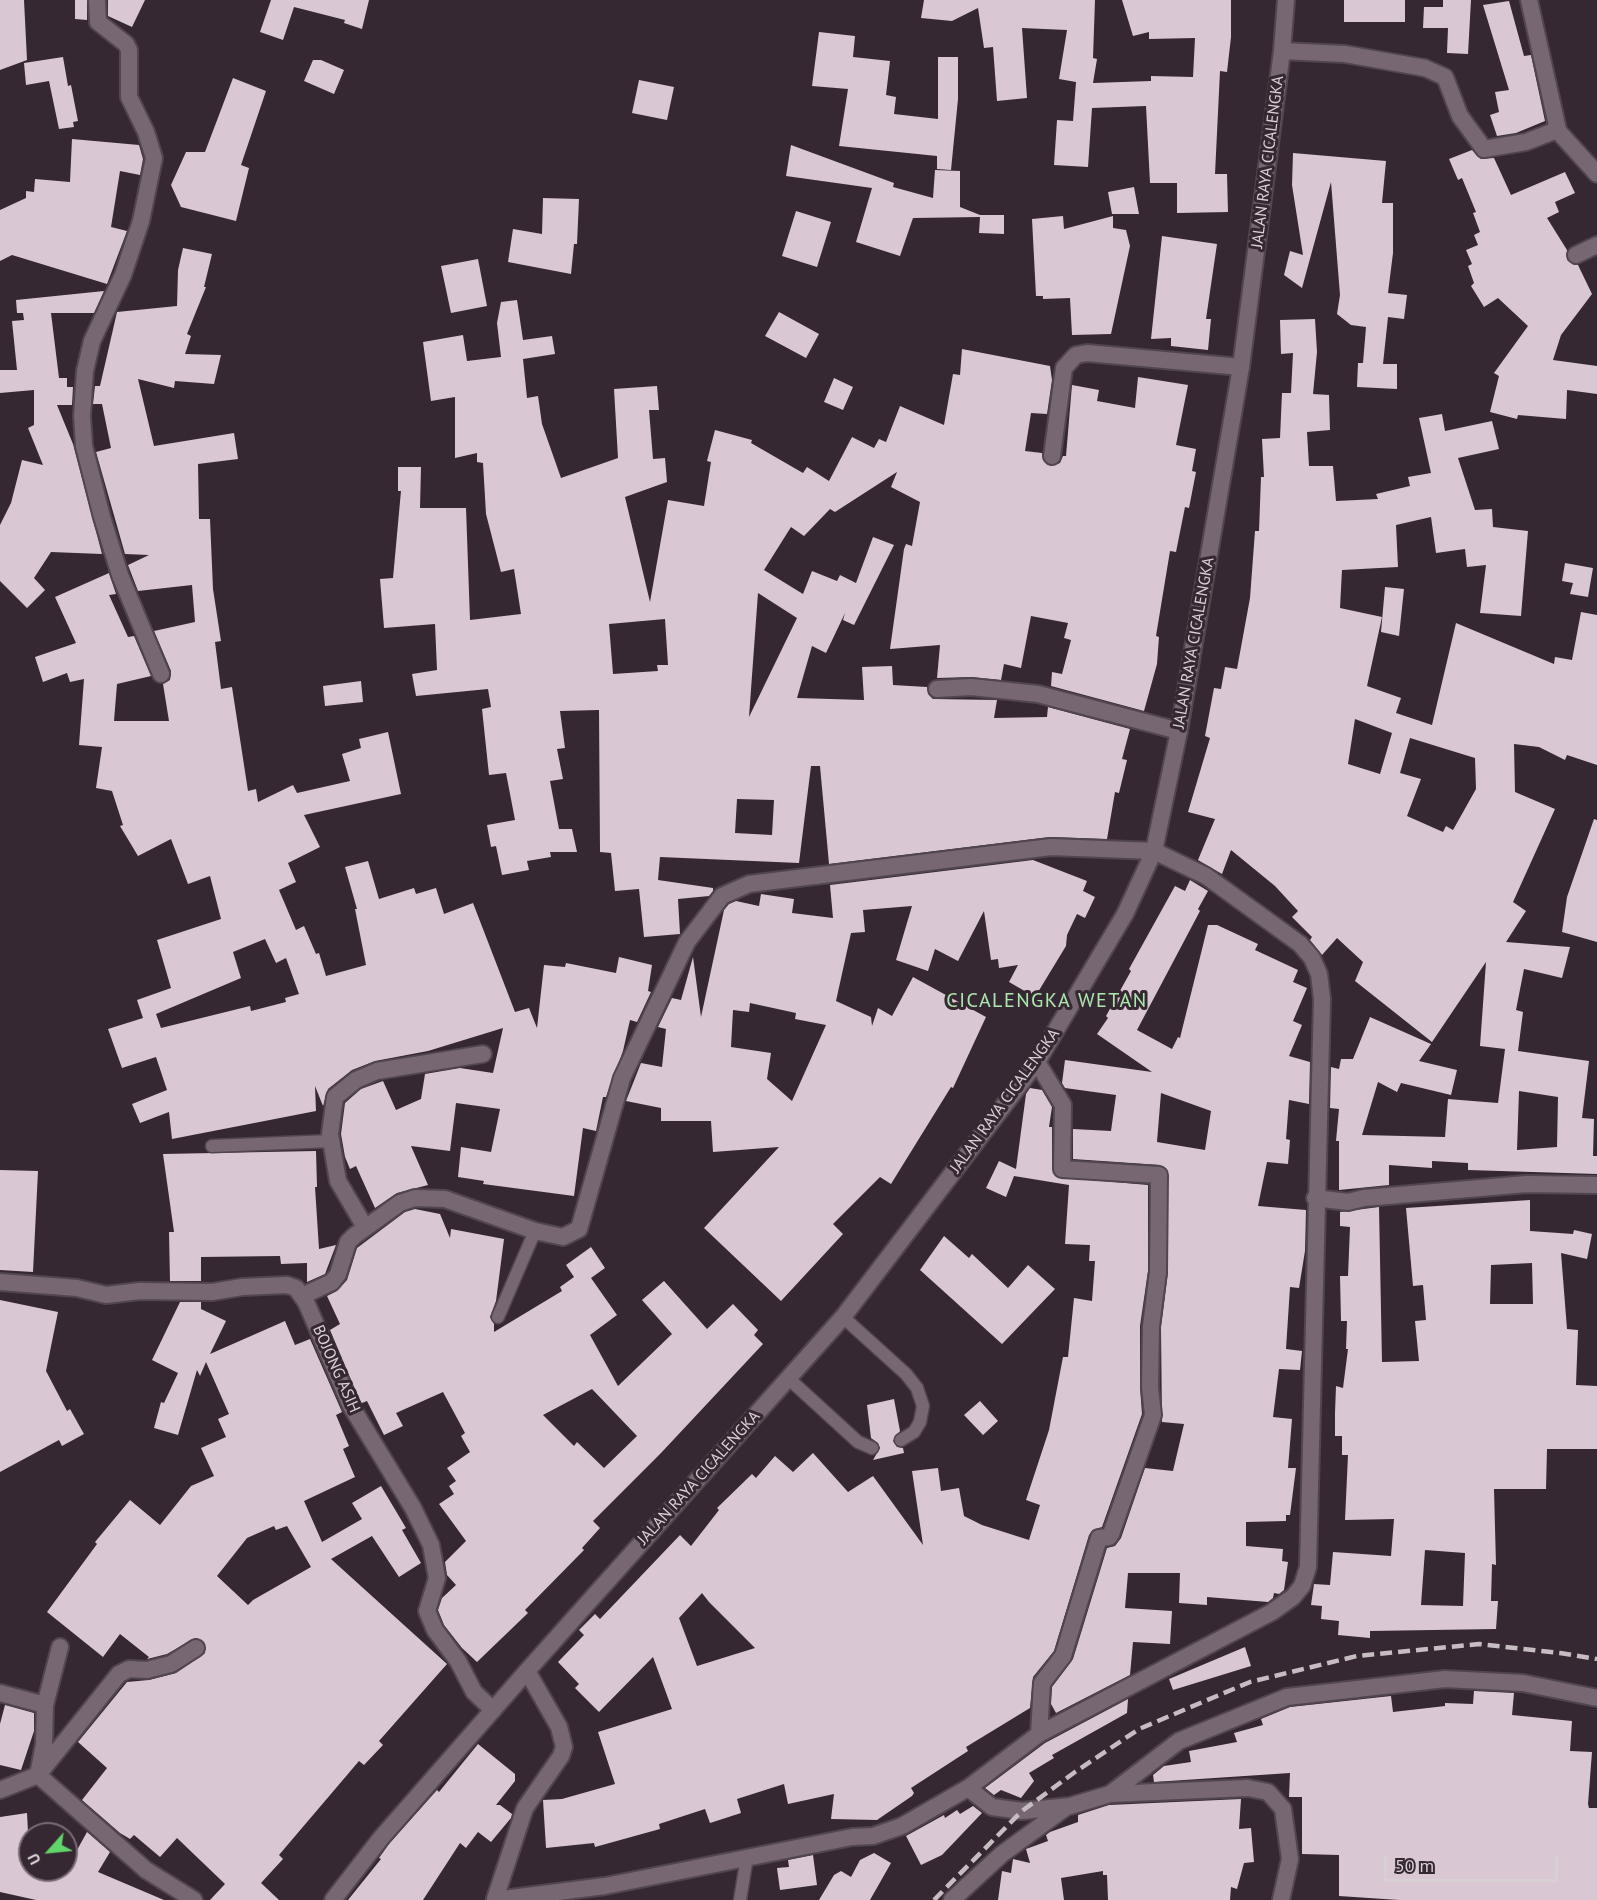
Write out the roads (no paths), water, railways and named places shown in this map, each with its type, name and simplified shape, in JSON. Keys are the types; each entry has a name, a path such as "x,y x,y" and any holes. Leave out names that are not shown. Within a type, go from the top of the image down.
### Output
{"street":[{"path":"97,0 98,22 126,44 129,50 129,97 147,132 154,158 141,221 123,275 92,341 82,396 84,446 120,575 161,674"},
{"name":"JALAN RAYA CICALENGKA","path":"333,1900 381,1838 527,1671 843,1317 1037,1062 1125,914 1154,851 1179,731 1241,367 1282,51 1286,0"},
{"path":"1528,0 1558,130 1597,174"},
{"path":"1282,51 1345,54 1437,72 1445,77 1461,116 1481,146 1488,150 1526,142 1558,130"},
{"path":"1576,255 1597,245"},
{"path":"1052,456 1064,368 1076,355 1088,353 1241,367"},
{"path":"937,689 971,687 1038,694 1179,731"},
{"path":"0,1282 77,1288 106,1295 140,1291 212,1292 242,1287 287,1286 296,1288 302,1296 332,1282 338,1274 348,1242 365,1227 400,1203 431,1197 445,1199 535,1231 563,1237 579,1229 622,1078 687,942 722,896 749,884 1051,847 1154,851 1206,876 1300,944 1312,958 1319,974 1322,999 1315,1198 1308,1567 1302,1586 1293,1597 1272,1612 1039,1734 968,1788 902,1826 873,1836 852,1837 605,1886 495,1899 525,1808 561,1756 564,1747 559,1727 527,1671"},
{"path":"365,1227 338,1181 331,1141 335,1097 356,1080 376,1071 483,1054"},
{"path":"1037,1062 1063,1105 1062,1169 1159,1175 1158,1272 1151,1336 1150,1387 1153,1416 1111,1534 1109,1537 1099,1538 1063,1656 1042,1683 1039,1734"},
{"path":"1315,1198 1348,1203 1364,1198 1527,1184 1597,1185"},
{"name":"BOJONG ASIH","path":"302,1296 356,1415 413,1508 430,1545 437,1578 427,1611 435,1630 458,1661 474,1692 493,1710"},
{"path":"38,1775 44,1744 45,1705 60,1647"},
{"path":"0,1790 38,1775 119,1674 129,1669 147,1670 171,1664 196,1648"},
{"path":"1110,1794 1179,1741 1287,1697 1444,1679 1523,1683 1597,1698"},
{"path":"0,1693 45,1705"},
{"path":"38,1775 146,1870 194,1900"},
{"path":"968,1788 992,1807 1022,1811 1070,1806 1110,1794 1248,1788 1268,1792 1283,1809 1288,1830 1290,1859 1281,1900"},
{"path":"952,1900 1002,1854 1070,1806"}],"lane":[{"path":"212,1146 331,1141"},
{"path":"498,1317 535,1231"},
{"path":"843,1317 906,1374 917,1388 923,1406 920,1422 914,1432 901,1440"},
{"path":"789,1378 858,1442 872,1448"},
{"path":"740,1900 747,1857"}],"railway":[{"path":"934,1900 1022,1811 1075,1772 1139,1729 1250,1682 1357,1656 1479,1644 1597,1659"}],"district":[{"name":"CICALENGKA WETAN","path":"1047,1001"}]}
